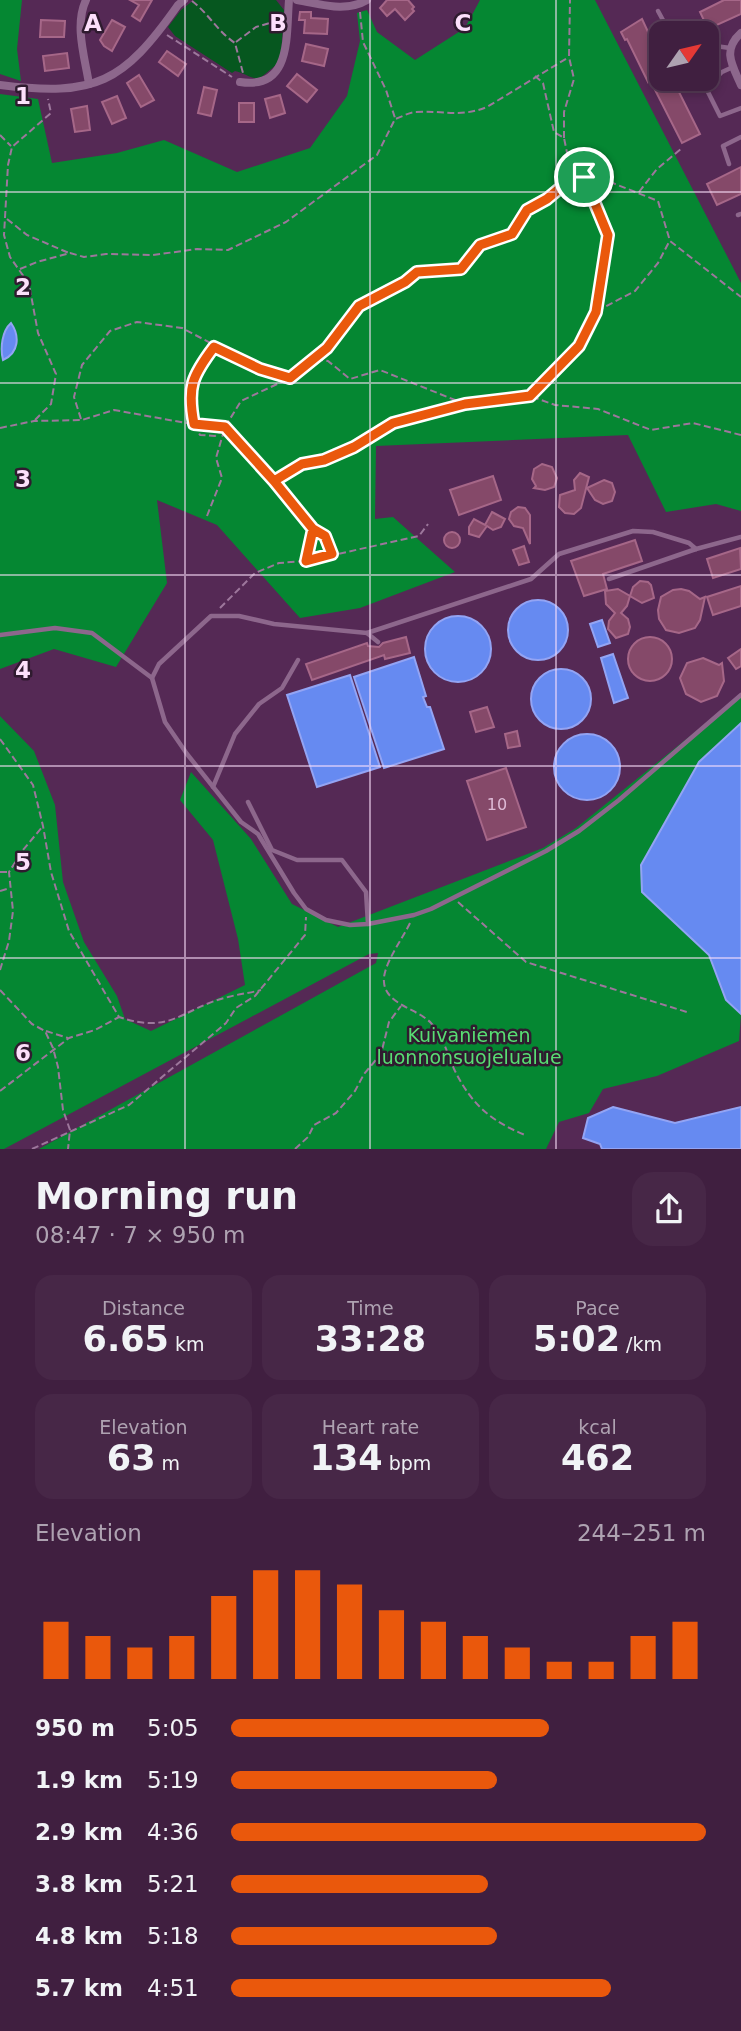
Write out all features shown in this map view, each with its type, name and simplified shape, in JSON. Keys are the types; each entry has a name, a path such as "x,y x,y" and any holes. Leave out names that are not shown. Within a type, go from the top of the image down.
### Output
{"street":[{"path":"86,0 81,9 80,25 89,84"},
{"path":"0,85 47,90 89,84 108,77 128,65 146,48 184,0"},
{"path":"242,82 263,82 280,67 285,55 289,0"},
{"path":"297,0 339,8 363,2"},
{"path":"740,80 729,60 730,48 741,33"}],"lane":[{"path":"658,11 663,21"},
{"path":"719,47 730,48"},
{"path":"733,67 722,72 706,88 720,116 741,108"},
{"path":"729,164 723,146 741,137"},
{"path":"152,678 159,664 211,616 239,616 274,624 367,634 531,579 559,554 633,531 653,532 689,543 696,549"},
{"path":"609,579 696,549 741,537"},
{"path":"0,635 55,628 92,633 152,678 165,722 241,822 258,834 306,909 326,920 350,925 414,915 455,899 484,881 546,851 579,831 619,800 741,695"},
{"path":"367,634 379,642"},
{"path":"213,787 235,734 259,704 282,688 298,660"},
{"path":"248,802 272,850 297,860 342,860 366,892 368,924"}],"path":[{"path":"191,0 235,43 242,82"},
{"path":"570,0 569,57 574,79 564,112 564,138 572,178"},
{"path":"363,2 363,42 386,90 395,119"},
{"path":"235,43 256,27 277,19 288,21"},
{"path":"160,30 242,82"},
{"path":"6,218 27,234 84,257 153,255 197,249 228,250 286,222 377,155 395,119 414,111 441,114 474,112 487,107 569,57"},
{"path":"535,76 543,83 554,132 564,138"},
{"path":"34,421 51,404 55,374 38,333 29,284 10,257 4,235 8,166 12,147 51,113 47,90"},
{"path":"0,135 12,147"},
{"path":"639,193 657,169 681,149"},
{"path":"207,516 222,478 216,458 225,427 241,401 290,378 315,359 327,348 359,306 405,282 417,272 461,269 480,245 512,234 527,210 547,199 572,178 596,176 658,201 670,241 741,298"},
{"path":"530,396 579,346 596,312 608,235 584,177"},
{"path":"596,312 635,291 658,263 670,241"},
{"path":"20,270 37,262 70,253"},
{"path":"82,420 74,397 82,365 110,331 137,321 182,328 260,369 290,378"},
{"path":"214,347 196,371 189,399 194,424 200,435 215,436 225,427"},
{"path":"315,359 328,361 349,379 380,370 465,404"},
{"path":"274,481 302,464 324,460 354,447 393,423 465,404 530,396 555,405 598,409 651,430 693,423 741,435"},
{"path":"0,428 34,421 82,420 114,410 225,427 313,529 325,536 332,554"},
{"path":"211,616 256,573 279,563 306,561 419,536 428,524"},
{"path":"306,561 313,529"},
{"path":"0,740 33,785 51,872 69,931 120,1017"},
{"path":"0,970 12,921 9,872 43,826"},
{"path":"0,872 9,872"},
{"path":"0,891 10,888"},
{"path":"455,899 526,962 690,1013"},
{"path":"32,1149 129,1105 226,1023 236,1008 261,990 305,935 306,909"},
{"path":"414,915 386,967 383,981 387,993 431,1023 443,1039 455,1070 471,1099 500,1125 525,1135"},
{"path":"0,1091 69,1038 95,1030 120,1017 151,1025 228,997 261,990"},
{"path":"1,991 32,1024 69,1038"},
{"path":"295,1149 308,1137 314,1125 337,1113 355,1091 381,1054 388,1022 402,1004"},
{"path":"45,1031 58,1067 63,1110 70,1130 68,1149"}],"green space":[{"path":"0,0 22,0 17,49 21,81 0,74"},
{"path":"194,0 276,0 284,10 281,56 276,65 259,79 235,71 232,73 175,36 168,27 181,10"},
{"path":"480,0 595,0 741,283 741,511 716,504 666,512 628,435 376,446 375,519 393,517 455,572 360,608 300,618 217,525 157,500 167,583 116,667 54,649 0,669 0,94 38,99 52,163 117,153 164,140 237,172 310,148 347,96 360,41 357,13 367,10 377,32 415,60 465,28"},
{"name":"Kuivaniemen luonnonsuojelualue","path":"741,695 741,723 699,762 641,865 642,892 709,955 720,987 731,1005 741,1014 739,1041 657,1076 603,1089 589,1113 559,1122 546,1149 39,1149 376,963 378,953 369,954 0,1149 0,716 34,751 55,805 63,882 84,942 117,996 125,1019 151,1031 245,985 238,939 213,840 180,800 191,772 251,839 292,904 338,927 543,848 576,828"}],"water":[{"path":"11,323 17,339 15,349 3,360 2,340"},
{"path":"532,600 544,600 563,613 568,630 566,642 555,655 544,660 532,660 513,647 508,636 508,624 521,605"},
{"path":"458,616 471,619 481,626 488,636 491,649 488,662 481,672 471,679 458,682 445,679 435,672 428,662 425,649 428,636 435,626 445,619"},
{"path":"602,620 610,643 598,647 590,624"},
{"path":"613,654 628,698 614,703 601,658"},
{"path":"414,657 426,696 423,697 427,707 430,707 444,749 384,768 354,677"},
{"path":"555,669 567,669 586,682 591,699 589,711 578,724 567,729 555,729 536,716 531,705 531,693 544,674"},
{"path":"350,675 380,767 317,787 287,695"},
{"path":"741,723 741,1014 726,1000 709,955 642,892 641,865 699,762"},
{"path":"587,734 600,736 615,749 620,767 618,780 605,795 587,800 574,798 559,785 554,767 556,754 569,739"},
{"path":"613,1107 675,1123 741,1107 741,1149 602,1149 600,1144 583,1138 588,1118"}],"building":[{"path":"130,0 152,0 140,21 132,16 139,5"},
{"path":"387,0 408,0 414,11 405,20 395,9 387,16 380,8"},
{"path":"724,0 741,0 741,14 719,24 719,21 704,21 700,12"},
{"path":"300,12 311,12 311,18 328,19 327,34 304,33 305,20 299,20"},
{"path":"642,19 649,34 648,82 627,39 625,40 621,32"},
{"path":"41,20 65,21 64,37 40,37"},
{"path":"112,20 125,27 112,51 100,40"},
{"path":"306,44 328,49 324,66 302,61"},
{"path":"167,51 186,64 178,76 159,62"},
{"path":"67,53 69,68 45,71 43,56"},
{"path":"297,74 317,90 307,102 287,86"},
{"path":"139,75 154,100 141,107 127,83"},
{"path":"204,87 217,90 211,116 198,113"},
{"path":"656,91 678,91 700,134 682,143"},
{"path":"280,95 285,113 270,118 265,99"},
{"path":"117,96 126,118 112,124 102,102"},
{"path":"239,103 254,103 254,122 239,122"},
{"path":"87,106 90,130 75,132 71,109"},
{"path":"741,167 741,194 717,205 707,184"},
{"path":"542,464 552,467 557,478 554,487 545,490 534,488 536,486 532,479 534,469"},
{"path":"580,473 589,477 581,508 574,514 565,513 559,507 560,495 575,490 574,480"},
{"path":"493,476 501,500 459,515 450,490"},
{"path":"604,480 612,483 615,492 612,501 603,504 595,500 587,488"},
{"path":"518,507 525,508 530,515 530,544 523,528 514,526 509,519 511,512"},
{"path":"492,512 505,519 501,527 493,530 487,526 479,537 469,534 469,527 474,519 485,525"},
{"path":"452,532 458,534 458,546 452,548 446,546 444,540 446,534"},
{"path":"635,540 642,561 603,574 607,589 584,596 571,561"},
{"path":"524,546 529,562 519,565 513,550"},
{"path":"740,548 741,569 713,578 707,559"},
{"path":"640,581 651,585 654,598 642,603 630,596 633,587"},
{"path":"741,586 741,606 713,615 707,597"},
{"path":"618,589 630,596 621,613 628,619 630,627 628,634 616,638 608,629 609,621 615,613 606,604 605,591"},
{"path":"681,589 700,599 705,597 700,620 695,628 679,633 666,630 659,619 658,610 661,597"},
{"path":"406,637 410,653 385,659 384,655 312,680 306,664 367,643 368,646 379,647 383,643"},
{"path":"650,637 665,644 672,659 665,674 650,681 635,674 628,659 635,644"},
{"path":"741,649 741,666 736,669 728,658"},
{"path":"703,658 719,665 722,663 724,681 717,696 701,702 686,694 680,678 687,663"},
{"path":"487,707 494,727 476,732 470,712"},
{"path":"517,731 520,746 508,748 505,734"},
{"path":"506,768 526,827 487,840 467,781"}],"route":[{"path":"584,177 572,178 547,199 527,210 512,234 480,245 461,269 417,272 405,282 359,306 327,348 290,378 260,369 214,347 196,371 189,399 194,424 225,427 274,481 313,529 306,561 332,554 325,536 313,529 274,481 302,464 324,460 354,447 393,423 475,402 530,396 579,346 596,312 608,235 584,177"}]}
